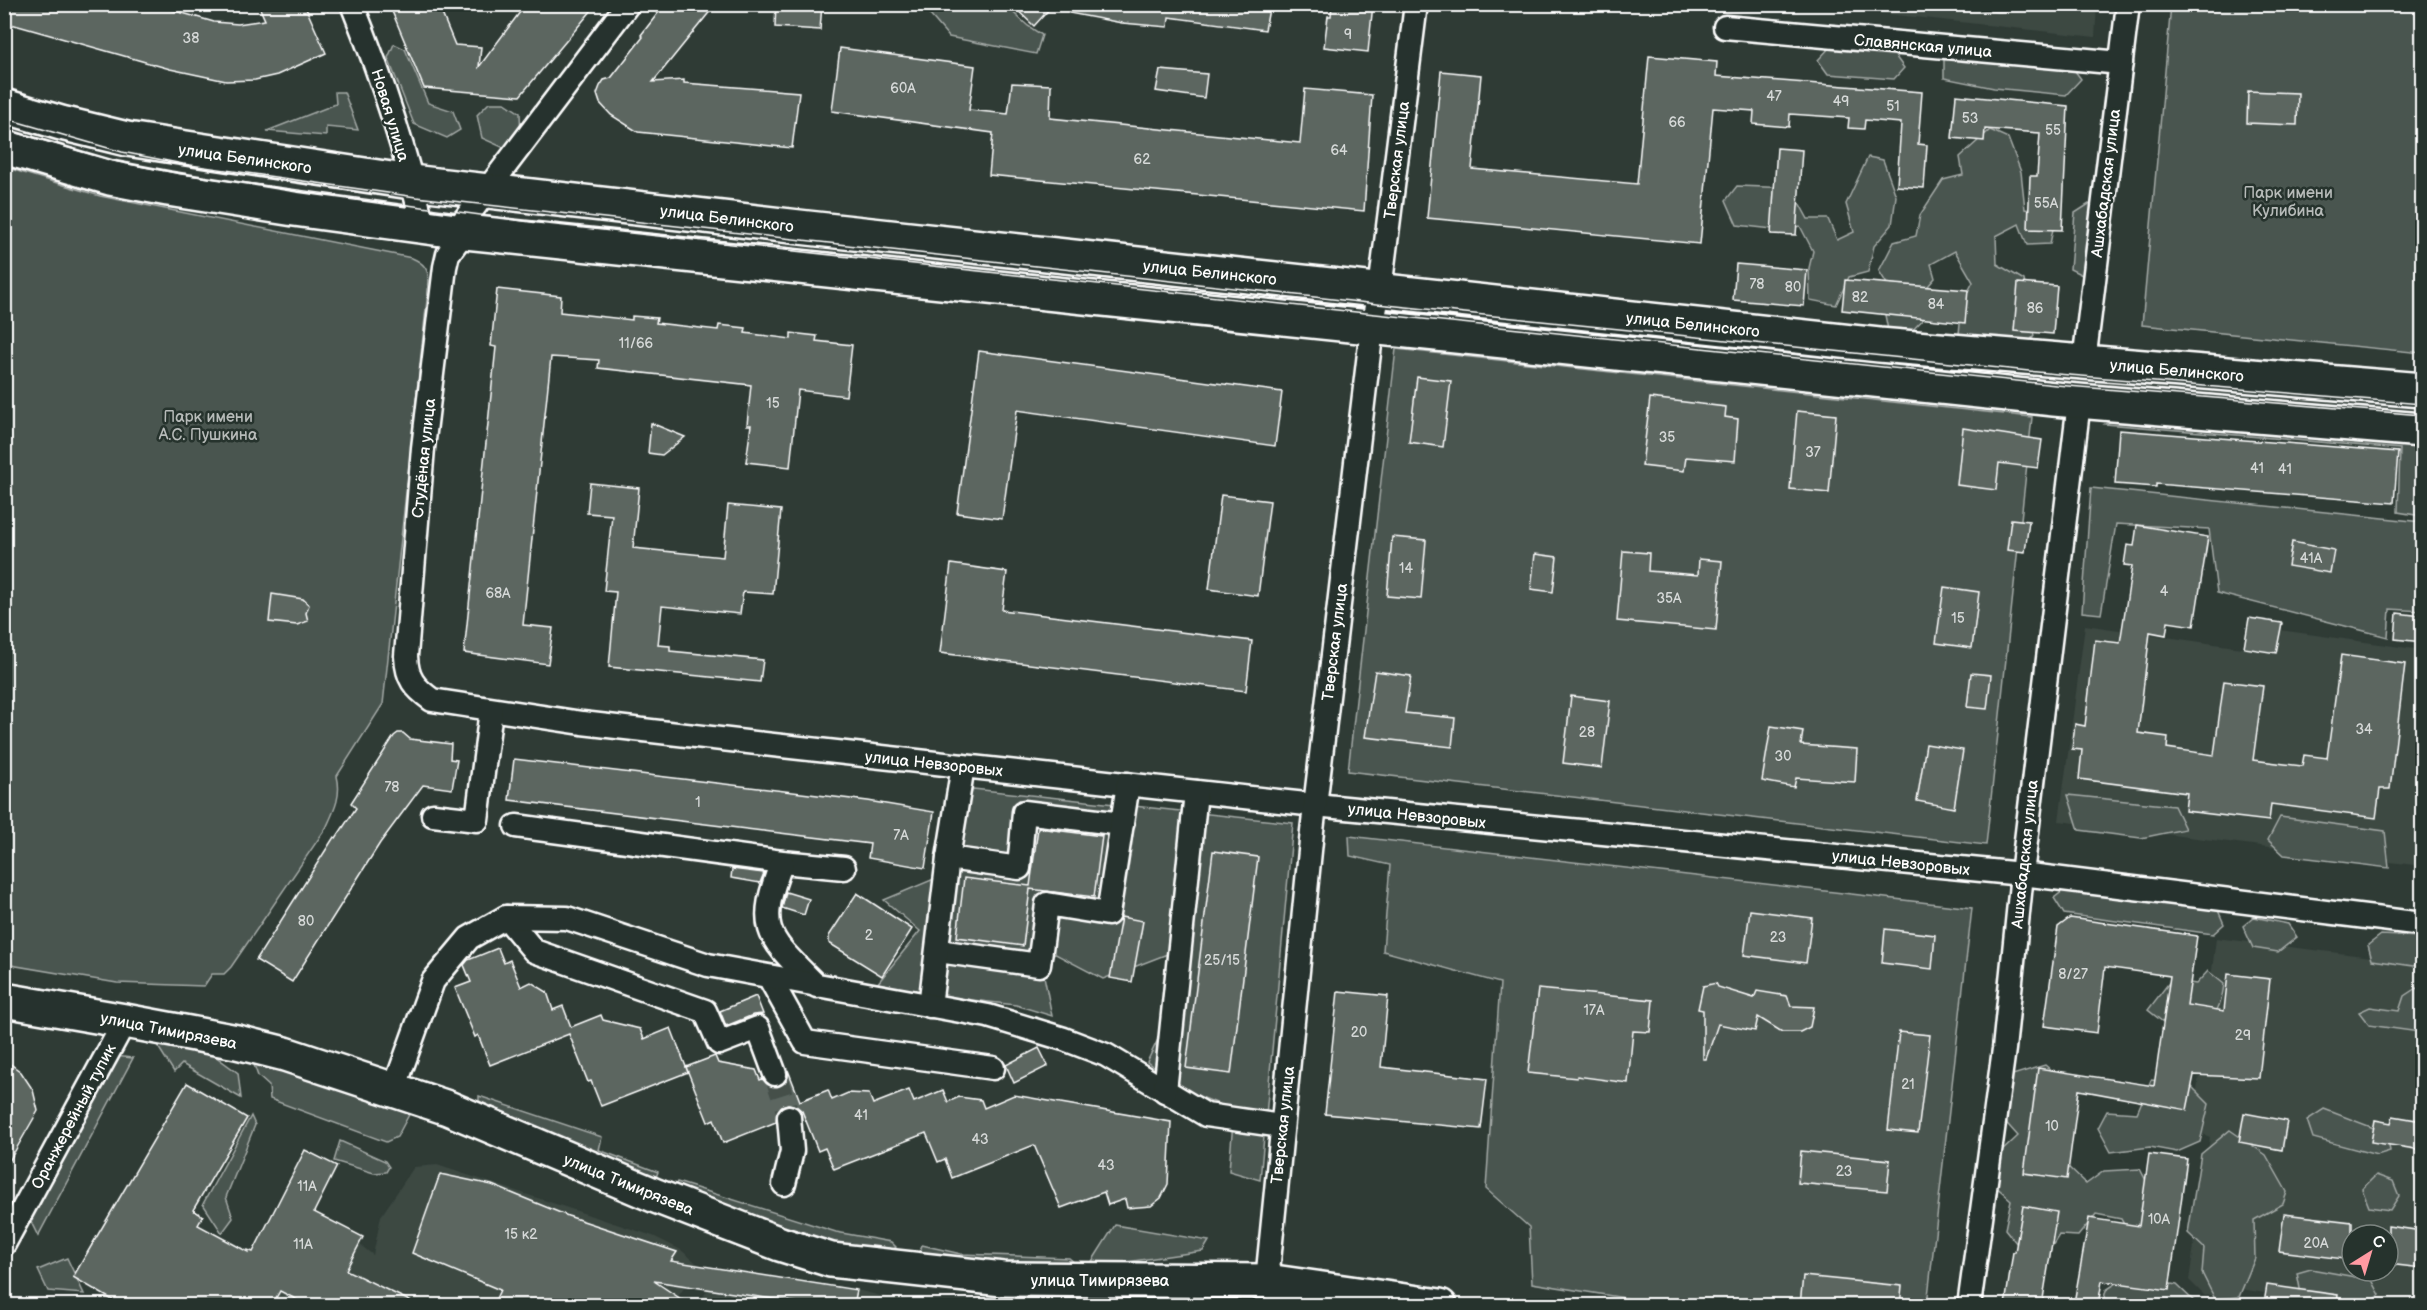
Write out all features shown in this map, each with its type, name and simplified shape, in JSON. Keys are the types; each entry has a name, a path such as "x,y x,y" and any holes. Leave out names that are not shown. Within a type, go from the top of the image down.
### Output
{"main road":[{"name":"улица Белинского","path":"4,106 127,139 411,182 487,189 832,231 1880,345 2422,390"},
{"path":"4,147 122,180 294,209 423,227 2079,402 2422,430"},
{"name":"улица Тимирязева","path":"4,1000 237,1042 285,1054 448,1108 656,1196 780,1244 831,1260 1003,1279 1277,1293 1440,1305"}],"street":[{"name":"Новая улица","path":"352,4 372,53 423,227"},
{"name":"Студёная улица","path":"416,688 407,671 406,656 423,448 444,267 448,254 487,189 628,4"},
{"name":"Тверская улица","path":"1277,1293 1281,1126 1315,805 1372,328 1380,290 1416,4"},
{"name":"Ашхабадская улица","path":"2084,362 2128,4"},
{"name":"Славянская улица","path":"1725,27 2121,63"},
{"name":"Ашхабадская улица","path":"1969,1305 2004,1049 2022,874 2079,402"},
{"name":"улица Невзоровых","path":"416,688 432,700 582,723 1315,805 2022,874 2422,924"},
{"path":"433,814 477,820 491,710"},
{"path":"930,1006 948,858 963,766"},
{"path":"938,951 1039,965 1047,904 1107,914 1128,784"},
{"path":"1165,1091 1196,792"},
{"path":"948,858 1018,868 1024,812 1122,824"},
{"path":"516,826 782,862 844,868"},
{"path":"782,862 769,895 766,918 778,947 817,986"},
{"path":"394,1089 433,981 469,938 506,917 567,918 708,965 988,1016 1064,1038 1106,1056 1206,1116 1281,1126"},
{"path":"506,917 534,951 705,1011 719,1043 758,1028 776,1074"},
{"path":"769,977 805,1042 993,1068"},
{"name":"Оранжерейный тупик","path":"4,1244 125,1021"},
{"path":"784,1184 792,1151 789,1117"}],"shaded area":[{"path":"1806,5 2097,5 2095,37"},
{"path":"2085,625 2276,653 2280,630 2422,650 2422,866 2059,821"},
{"path":"2216,938 2422,963 2422,1305 2407,1305 2267,1285 2265,1293 2241,1289 2205,1296 2189,1280 2210,1137 2192,1130"},
{"path":"437,1165 653,1236 681,1250 699,1265 678,1297 690,1305 155,1306 200,1227 335,1291 359,1244 373,1255 381,1216 414,1167"},
{"path":"708,1289 749,1296 812,1305 698,1305"},
{"path":"857,1290 881,1296 946,1305 854,1306"}],"green space":[{"path":"927,5 1005,5 1028,26 1042,35 1036,54 949,37 924,8"},
{"path":"1951,5 2024,5 2017,9 1999,12"},
{"name":"Парк имени Кулибина","path":"2171,5 2422,5 2422,353 2142,325"},
{"path":"394,44 405,49 428,103 453,111 460,130 447,138 414,124 388,58"},
{"path":"1833,44 1890,49 1904,68 1894,79 1828,74 1818,60"},
{"path":"1944,53 2069,63 2081,79 2066,95 1994,88 1944,78"},
{"path":"335,92 344,92 358,130 326,127 326,136 267,131 336,104"},
{"path":"489,103 505,103 520,113 521,136 504,148 482,138 477,115"},
{"path":"1990,130 2008,138 2021,172 2025,209 2040,212 2054,224 2050,244 2027,245 2019,224 1996,236 1997,264 2024,280 2034,336 2023,348 1974,346 1959,334 1962,303 1973,282 1955,251 1931,264 1935,278 1922,293 1930,312 1908,335 1888,330 1884,310 1892,292 1879,271 1894,242 1916,236 1920,215 1943,180 1963,175 1960,157"},
{"path":"1868,157 1883,160 1896,196 1892,225 1874,246 1868,272 1849,277 1836,305 1810,300 1809,268 1813,251 1800,226 1782,230 1737,225 1726,200 1737,186 1791,188 1808,219 1828,219 1837,240 1854,232 1846,204"},
{"name":"Парк имени А.С. Пушкина","path":"4,167 100,196 412,258 420,262 428,273 429,281 383,704 337,776 338,797 326,828 231,967 224,974 212,974 204,986 117,983 5,964"},
{"path":"2089,204 2106,216 2084,276 2070,269 2075,213"},
{"path":"1396,349 2032,417 1986,845 1348,771"},
{"path":"2122,416 2422,442 2422,516 2398,512 2400,449 2105,424"},
{"path":"2091,488 2422,522 2422,611 2390,609 2388,637 2217,593 2209,529 2116,524 2101,614 2082,612"},
{"path":"973,789 1293,823 1260,1180 1229,1171 1234,1110 1186,1091 1147,1062 1161,1033 1170,953 1103,979 1050,951 1044,976 1052,1016 1016,1005 873,989 920,931 884,900 939,877"},
{"path":"2068,795 2174,806 2185,829 2141,838 2079,830"},
{"path":"2280,817 2385,831 2389,868 2284,855 2268,840"},
{"path":"1349,836 1972,908 1927,1305 1668,1305 1532,1283 1529,1227 1486,1189 1500,983 1383,951 1390,865 1350,856"},
{"path":"2068,887 2217,908 2224,924 2213,934 2064,914 2054,898"},
{"path":"2254,917 2288,924 2297,937 2278,952 2253,948 2243,926"},
{"path":"2381,935 2422,937 2422,963 2413,966 2372,960 2368,945"},
{"path":"2208,971 2224,984 2218,1007 2208,1018 2168,1026 2148,1010 2171,980 2196,984"},
{"path":"2416,988 2422,991 2422,1025 2419,1032 2369,1025 2359,1012 2370,1007 2399,1011 2404,996"},
{"path":"152,1037 204,1048 238,1073 241,1098 182,1064 174,1072"},
{"path":"115,1056 133,1058 38,1236 28,1216"},
{"path":"253,1062 412,1109 397,1137 386,1142 270,1099 269,1086 258,1076"},
{"path":"2045,1065 2064,1081 2065,1164 2086,1184 2104,1171 2140,1169 2153,1194 2169,1213 2132,1239 2121,1219 2096,1214 2078,1236 2059,1235 2049,1251 2021,1249 2005,1229 2011,1200 1992,1183 1999,1154 2018,1136 2001,1117 2006,1077"},
{"path":"2151,1080 2190,1085 2209,1104 2200,1142 2177,1152 2150,1147 2111,1152 2098,1128 2107,1111 2137,1113"},
{"path":"479,1096 602,1137 599,1150 658,1172 656,1177 650,1178 479,1101"},
{"path":"2324,1109 2387,1133 2390,1151 2377,1155 2313,1138 2307,1120"},
{"path":"251,1116 255,1125 226,1197 233,1218 222,1233 203,1204"},
{"path":"2230,1130 2266,1155 2287,1192 2283,1204 2254,1220 2255,1258 2239,1297 2215,1299 2202,1273 2204,1248 2188,1233 2201,1154"},
{"path":"340,1141 385,1161 389,1167 386,1172 374,1173 334,1161"},
{"path":"2376,1175 2393,1181 2399,1196 2390,1210 2369,1207 2362,1189"},
{"path":"677,1182 836,1232 891,1242 896,1247 890,1253 823,1242 674,1189"},
{"path":"1115,1225 1209,1241 1203,1251 1098,1266 1091,1263"},
{"path":"922,1245 961,1254 1069,1258 1074,1262 1069,1268 969,1262 919,1255"},
{"path":"67,1258 84,1294 48,1291 38,1270"},
{"path":"2311,1269 2340,1274 2340,1283 2374,1283 2380,1295 2367,1305 2301,1294 2297,1273"},
{"path":"2126,1277 2177,1285 2198,1305 2102,1306 2106,1290"}],"building":[{"path":"9,4 151,4 214,22 238,24 265,20 258,4 304,4 326,53 277,75 255,80 226,81 170,69 4,22"},
{"path":"389,4 438,4 455,45 481,47 479,67 526,4 597,4 520,96 424,88"},
{"path":"665,4 716,4 653,82 684,80 684,83 799,92 792,148 638,132 611,115 600,103 597,94 600,86 604,80 611,78"},
{"path":"776,4 822,4 820,30 775,27"},
{"path":"1011,4 1054,4 1034,26"},
{"path":"1070,4 1270,4 1265,30 1169,17 1168,27 1122,23 1069,13"},
{"path":"1332,4 1373,4 1368,52 1324,47"},
{"path":"840,48 975,66 969,110 1008,114 1012,83 1051,85 1050,118 1300,143 1305,89 1372,95 1364,211 989,175 993,133 832,111"},
{"path":"1649,56 1717,62 1716,76 1922,92 1918,144 1927,145 1924,188 1897,186 1901,123 1865,120 1864,129 1848,128 1849,118 1790,114 1789,127 1753,124 1754,111 1713,108 1700,244 1427,218 1441,71 1481,75 1472,169 1637,184"},
{"path":"1160,70 1207,74 1204,98 1156,91"},
{"path":"2248,91 2298,93 2297,125 2247,123"},
{"path":"1956,95 2068,106 2062,230 2028,229 2030,176 2037,176 2040,133 1985,129 1984,141 1952,138"},
{"path":"1777,148 1802,150 1796,235 1771,234"},
{"path":"1736,264 1807,270 1804,306 1733,300"},
{"path":"1845,280 1968,290 1965,323 1842,310"},
{"path":"2018,283 2057,286 2053,334 2014,331"},
{"path":"497,289 561,296 560,312 632,320 632,316 657,318 656,323 718,330 719,325 746,328 745,333 791,339 791,333 817,336 816,341 852,345 846,396 798,390 790,467 746,462 751,425 747,425 751,385 598,368 599,360 551,357 523,625 553,628 548,664 464,653 496,347 491,346"},
{"path":"979,351 1282,392 1275,446 1017,410 1002,519 957,513"},
{"path":"1417,377 1451,381 1443,447 1409,442"},
{"path":"1650,398 1726,407 1725,417 1738,419 1735,461 1686,457 1684,471 1642,466"},
{"path":"1797,411 1836,415 1829,493 1790,489"},
{"path":"651,423 685,437 662,455 648,453"},
{"path":"1963,428 2042,440 2038,468 1999,463 1996,490 1957,485"},
{"path":"2119,430 2398,452 2394,503 2156,484 2156,487 2115,484"},
{"path":"590,483 639,488 633,548 723,557 728,505 781,510 773,594 743,592 740,614 662,606 658,645 670,646 670,651 763,660 760,682 609,667 616,592 604,591 612,515 587,513"},
{"path":"1221,495 1270,501 1258,596 1209,589"},
{"path":"2011,519 2029,521 2025,552 2007,550"},
{"path":"2137,525 2208,537 2194,626 2168,622 2166,635 2150,632 2138,733 2168,737 2167,748 2214,755 2224,681 2263,686 2253,760 2302,766 2304,755 2327,758 2341,655 2405,664 2390,789 2380,789 2376,818 2271,804 2269,821 2185,811 2187,793 2079,779 2082,750 2072,749 2075,724 2085,726 2095,640 2120,643 2132,566 2124,565 2127,545 2134,546"},
{"path":"1392,537 1426,540 1421,599 1387,596"},
{"path":"2292,542 2334,550 2330,573 2288,566"},
{"path":"1623,551 1649,553 1648,571 1698,575 1699,559 1722,561 1716,630 1617,621"},
{"path":"1535,554 1557,557 1553,592 1531,589"},
{"path":"951,564 1007,572 1002,610 1252,641 1246,691 940,653"},
{"path":"1944,587 1979,592 1972,648 1936,643"},
{"path":"272,594 303,599 309,605 306,613 308,621 297,625 269,622"},
{"path":"2397,613 2422,616 2422,642 2395,639"},
{"path":"2249,618 2282,623 2276,653 2244,648"},
{"path":"1375,671 1411,676 1405,713 1455,718 1452,747 1365,737"},
{"path":"1971,673 1991,675 1987,709 1967,707"},
{"path":"1571,696 1610,701 1602,768 1563,763"},
{"path":"1771,726 1803,731 1801,745 1857,749 1855,782 1796,778 1794,787 1762,781"},
{"path":"398,733 403,733 410,739 451,744 450,759 457,760 452,789 423,785 380,843 292,982 256,960 334,837 336,838 356,808 351,803"},
{"path":"1926,744 1963,750 1954,808 1917,801"},
{"path":"514,759 868,801 934,812 925,868 868,858 870,844 509,800"},
{"path":"1038,828 1102,836 1094,897 1030,889 1023,946 957,937 964,878 1030,886"},
{"path":"1213,851 1258,857 1231,1074 1186,1068"},
{"path":"732,869 764,873 760,883 731,878"},
{"path":"786,892 809,899 804,915 782,908"},
{"path":"857,893 912,929 882,976 829,943 829,936"},
{"path":"1750,910 1812,918 1806,963 1744,955"},
{"path":"1121,917 1143,921 1132,982 1110,978"},
{"path":"2070,918 2197,936 2187,1005 2224,1011 2228,974 2270,979 2259,1078 2194,1075 2187,1110 2079,1090 2067,1179 2024,1173 2038,1068 2154,1086 2170,976 2105,967 2097,1033 2044,1026 2058,927"},
{"path":"1885,929 1935,935 1932,969 1882,963"},
{"path":"498,948 504,963 510,960 521,987 531,982 547,992 553,1010 563,1006 571,1027 601,1015 603,1020 640,1029 644,1039 671,1028 688,1072 601,1106 591,1081 588,1082 569,1034 490,1065 478,1035 475,1037 455,988 471,982 464,965 468,960"},
{"path":"1716,983 1718,987 1754,998 1757,991 1787,996 1791,1006 1814,1007 1810,1027 1800,1032 1782,1032 1758,1017 1755,1031 1718,1024 1706,1059 1703,1059 1703,1010 1698,1009 1703,986"},
{"path":"1538,989 1653,1000 1650,1032 1633,1031 1628,1083 1577,1076 1577,1078 1528,1073"},
{"path":"1338,991 1388,996 1381,1067 1487,1079 1481,1129 1325,1114"},
{"path":"756,996 763,1014 753,1015 726,1026 720,1011"},
{"path":"1899,1032 1930,1035 1918,1133 1888,1130"},
{"path":"1039,1048 1048,1066 1014,1083 1006,1065"},
{"path":"715,1056 718,1063 756,1070 760,1080 762,1079 772,1087 779,1087 785,1083 788,1070 800,1101 828,1090 832,1100 848,1093 869,1094 873,1104 909,1090 914,1102 943,1090 948,1102 959,1097 981,1100 984,1108 1014,1095 1171,1122 1168,1184 1161,1198 1151,1206 1127,1208 1125,1199 1108,1205 1104,1192 1061,1208 1034,1145 952,1178 945,1159 938,1162 926,1133 834,1169 825,1148 818,1151 802,1111 795,1105 788,1104 777,1111 776,1122 723,1143 714,1119 708,1122 686,1067"},
{"path":"4,1059 21,1072 33,1090 38,1111 4,1170"},
{"path":"187,1083 247,1118 193,1210 203,1216 198,1225 248,1252 248,1250 253,1252 305,1150 337,1166 314,1212 363,1237 346,1270 418,1305 307,1305 280,1291 272,1305 121,1305 73,1277"},
{"path":"2244,1113 2287,1121 2282,1150 2239,1142"},
{"path":"2393,1116 2422,1121 2422,1150 2371,1142 2375,1120 2391,1123"},
{"path":"1801,1151 1890,1160 1887,1191 1798,1183"},
{"path":"2149,1154 2187,1159 2169,1290 2102,1281 2098,1305 2074,1303 2089,1218 2139,1226"},
{"path":"440,1174 492,1185 568,1216 677,1252 671,1261 857,1290 854,1305 812,1305 654,1281 690,1305 493,1305 500,1290 412,1253"},
{"path":"2023,1206 2057,1212 2042,1305 2005,1305"},
{"path":"2284,1214 2352,1222 2340,1223 2340,1259 2279,1251"},
{"path":"2400,1228 2422,1231 2422,1268 2400,1265"},
{"path":"1803,1276 1902,1286 1900,1305 1800,1305"},
{"path":"2267,1285 2338,1295 2337,1305 2264,1303"}],"tunnel":[{"path":"775,1074 789,1117"}],"tram line":[{"path":"4,118 122,152 183,164 416,197 1377,304 2057,374 2422,404"},
{"path":"4,129 118,162 181,174 538,223 2056,385 2422,415"}]}
